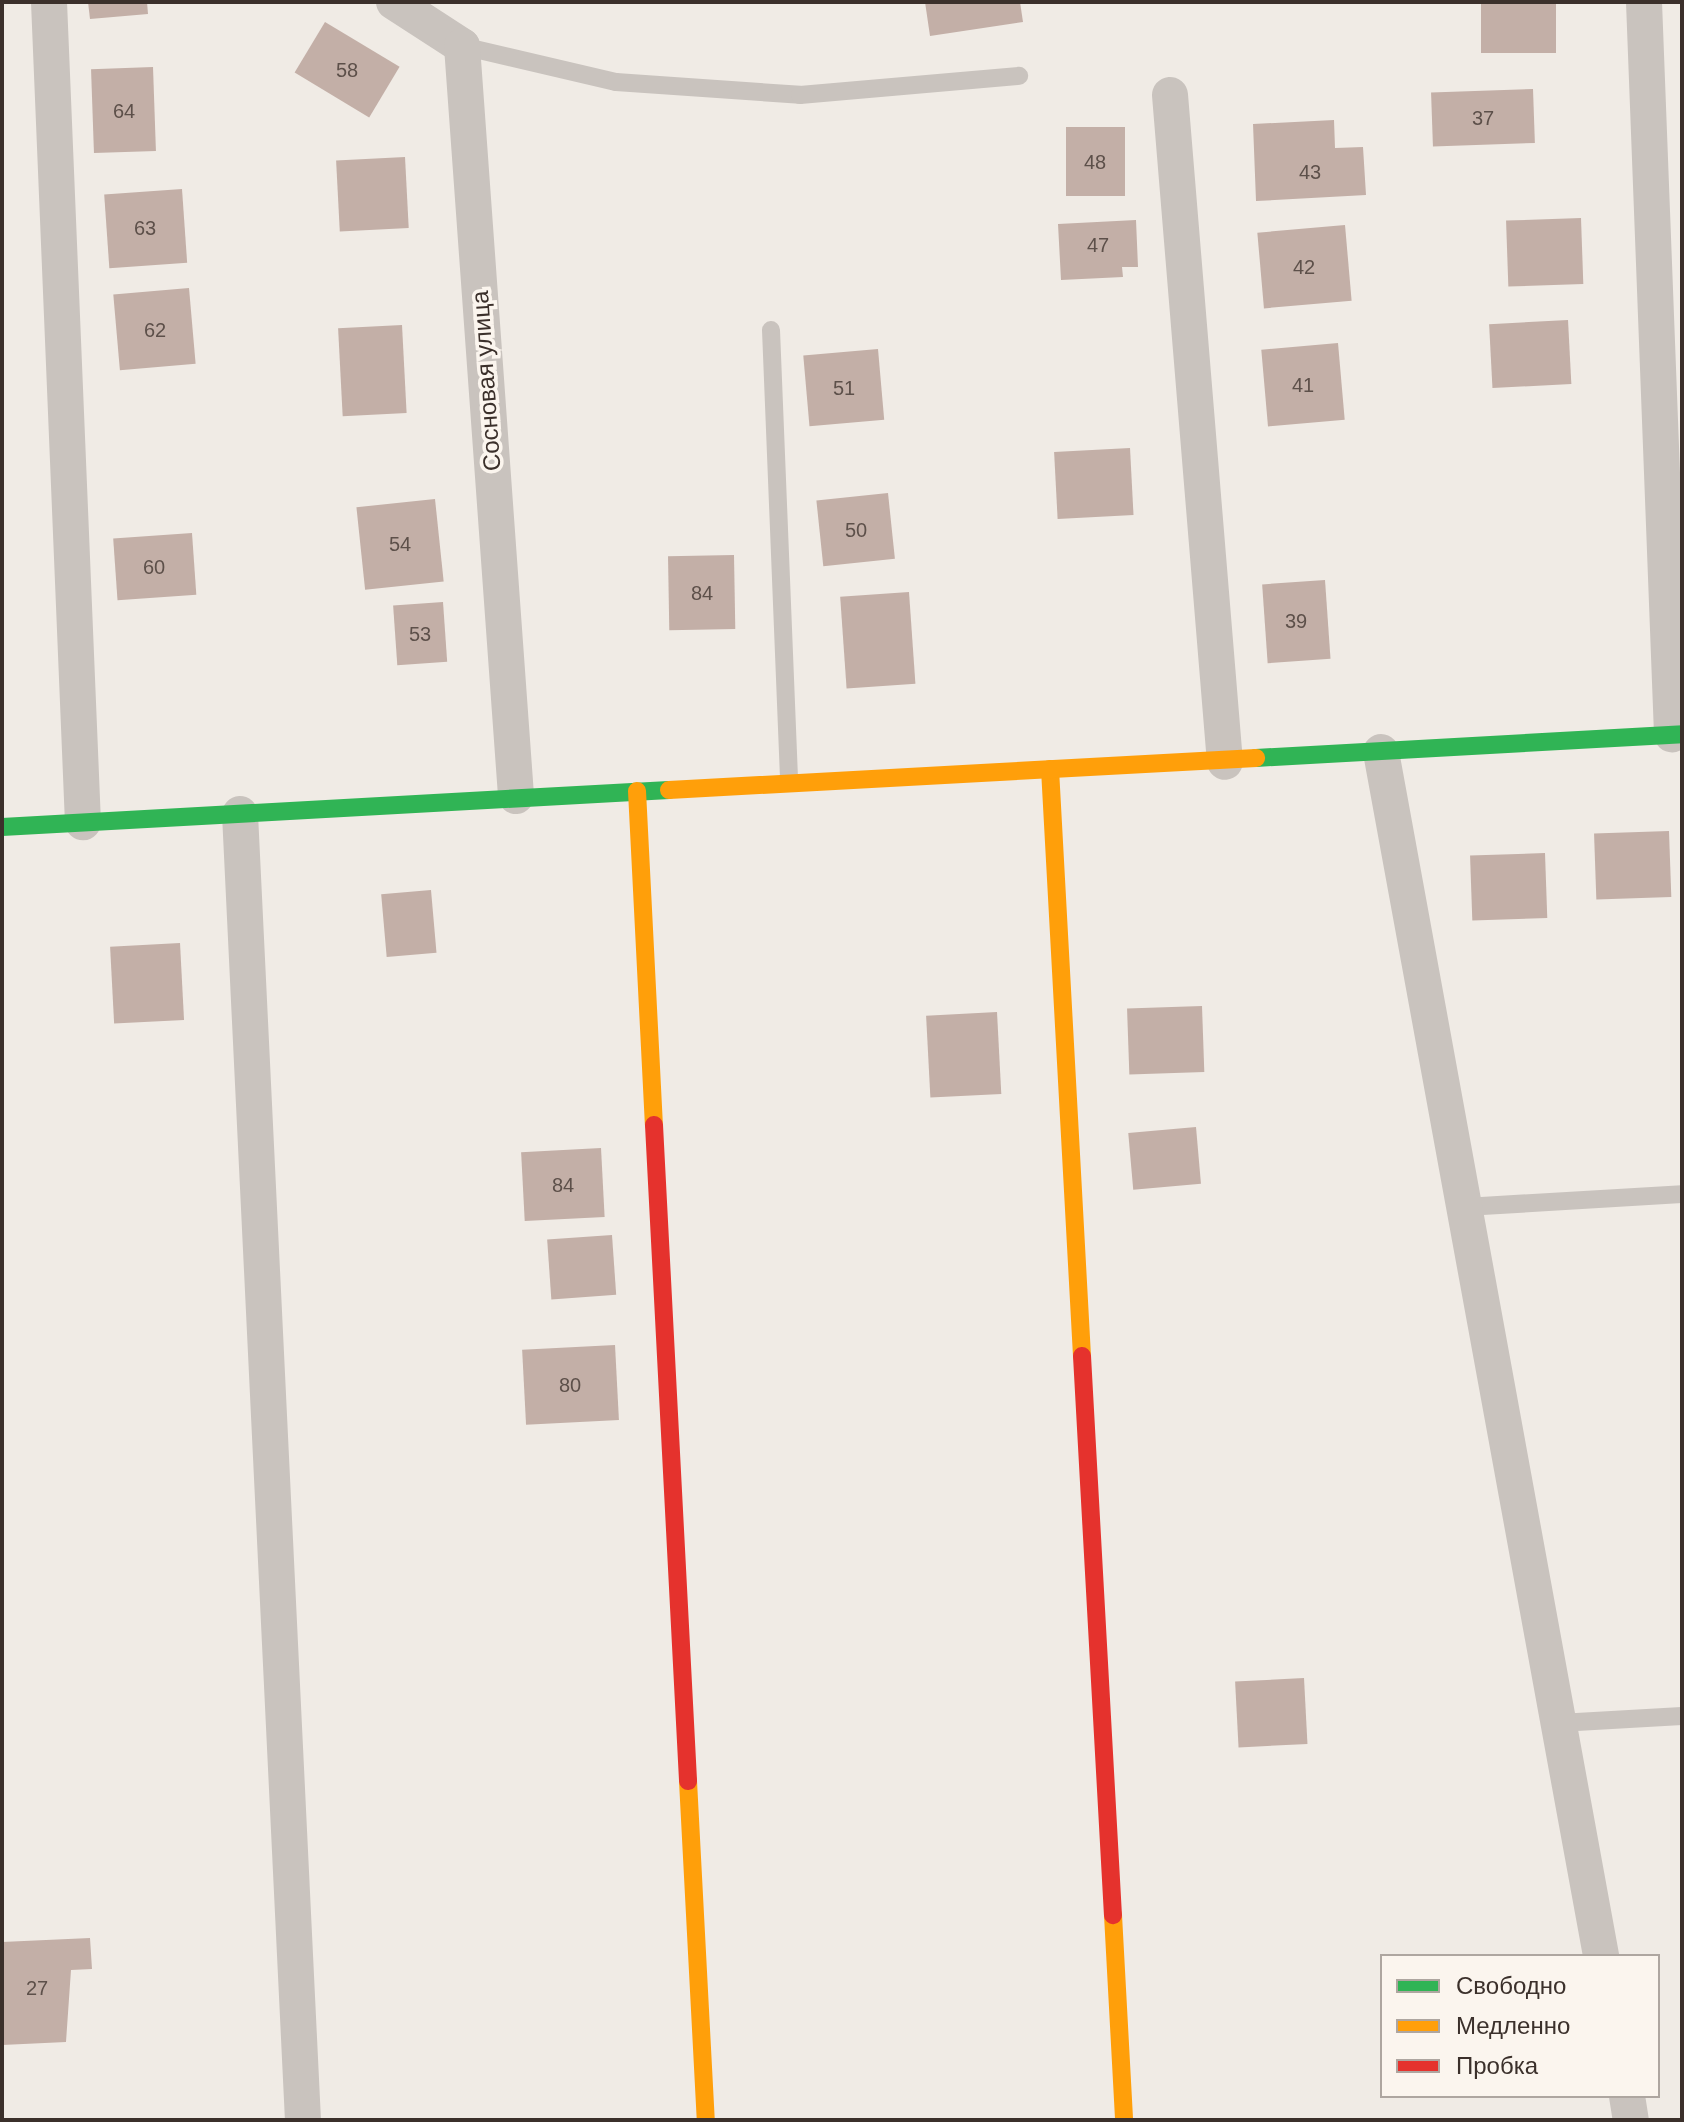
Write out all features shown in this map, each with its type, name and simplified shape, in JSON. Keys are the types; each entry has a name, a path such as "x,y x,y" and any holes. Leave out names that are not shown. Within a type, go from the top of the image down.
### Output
{"street":[{"path":"49,2 83,822"},
{"path":"394,2 462,46"},
{"path":"2,827 516,796 1225,762 1677,734 1644,2"},
{"name":"Сосновая улица","path":"462,46 516,796"},
{"path":"1170,95 1225,762"},
{"path":"1381,752 1601,1954"},
{"path":"1050,769 1124,2120"},
{"path":"637,791 706,2120"},
{"path":"240,814 303,2120"},
{"path":"1627,2098 1631,2120"}],"lane":[{"path":"462,46 616,82 800,95 1019,76"},
{"path":"771,330 789,783"},
{"path":"1465,1207 1682,1194"},
{"path":"1559,1723 1682,1716"}],"building":[{"path":"88,2 147,2 148,14 90,19"},
{"path":"925,2 1020,2 1023,22 930,36"},
{"path":"1481,2 1556,2 1556,53 1481,53"},
{"path":"325,22 400,67 369,117 295,73"},
{"path":"153,67 156,151 94,153 91,69"},
{"path":"1533,89 1535,143 1433,147 1431,93"},
{"path":"1334,120 1335,148 1363,147 1366,195 1256,201 1253,124"},
{"path":"1066,127 1125,127 1125,196 1066,196"},
{"path":"405,157 409,228 340,232 336,161"},
{"path":"182,189 187,263 109,268 104,194"},
{"path":"1581,218 1583,284 1508,287 1506,221"},
{"path":"1136,220 1138,267 1122,267 1123,277 1061,280 1058,224"},
{"path":"1345,225 1352,301 1264,308 1257,233"},
{"path":"189,288 196,364 120,370 113,295"},
{"path":"1568,320 1571,384 1492,388 1489,324"},
{"path":"402,325 407,413 343,416 338,328"},
{"path":"1338,343 1345,420 1268,426 1261,350"},
{"path":"878,349 884,420 809,426 803,356"},
{"path":"1130,448 1134,515 1058,519 1054,452"},
{"path":"888,493 895,559 823,566 816,501"},
{"path":"435,499 444,582 365,590 356,507"},
{"path":"192,533 196,595 118,600 113,539"},
{"path":"734,555 735,629 669,630 668,556"},
{"path":"1325,580 1331,659 1268,663 1262,584"},
{"path":"909,592 915,684 847,689 840,597"},
{"path":"443,602 447,662 397,665 393,605"},
{"path":"1669,831 1671,897 1596,900 1594,834"},
{"path":"1545,853 1547,918 1472,921 1470,856"},
{"path":"431,890 436,953 387,957 381,894"},
{"path":"180,943 184,1020 114,1024 110,947"},
{"path":"1202,1006 1204,1072 1129,1075 1127,1009"},
{"path":"997,1012 1001,1094 930,1098 926,1016"},
{"path":"1196,1127 1201,1184 1133,1190 1128,1133"},
{"path":"601,1148 605,1217 525,1221 521,1152"},
{"path":"612,1235 616,1295 551,1299 547,1240"},
{"path":"615,1345 619,1420 526,1425 522,1350"},
{"path":"1304,1678 1307,1744 1239,1748 1235,1682"},
{"path":"90,1938 92,1969 71,1970 66,2042 2,2045 2,1942"}],"traffic: fast":[{"path":"1256,758 1682,734"},
{"path":"2,827 669,790"}],"traffic: slow":[{"path":"669,790 1256,758"},
{"path":"1050,769 1082,1356"},
{"path":"637,791 654,1125"},
{"path":"688,1781 706,2120"},
{"path":"1113,1915 1124,2120"}],"traffic: jam":[{"path":"654,1125 688,1781"},
{"path":"1082,1356 1113,1915"}]}
